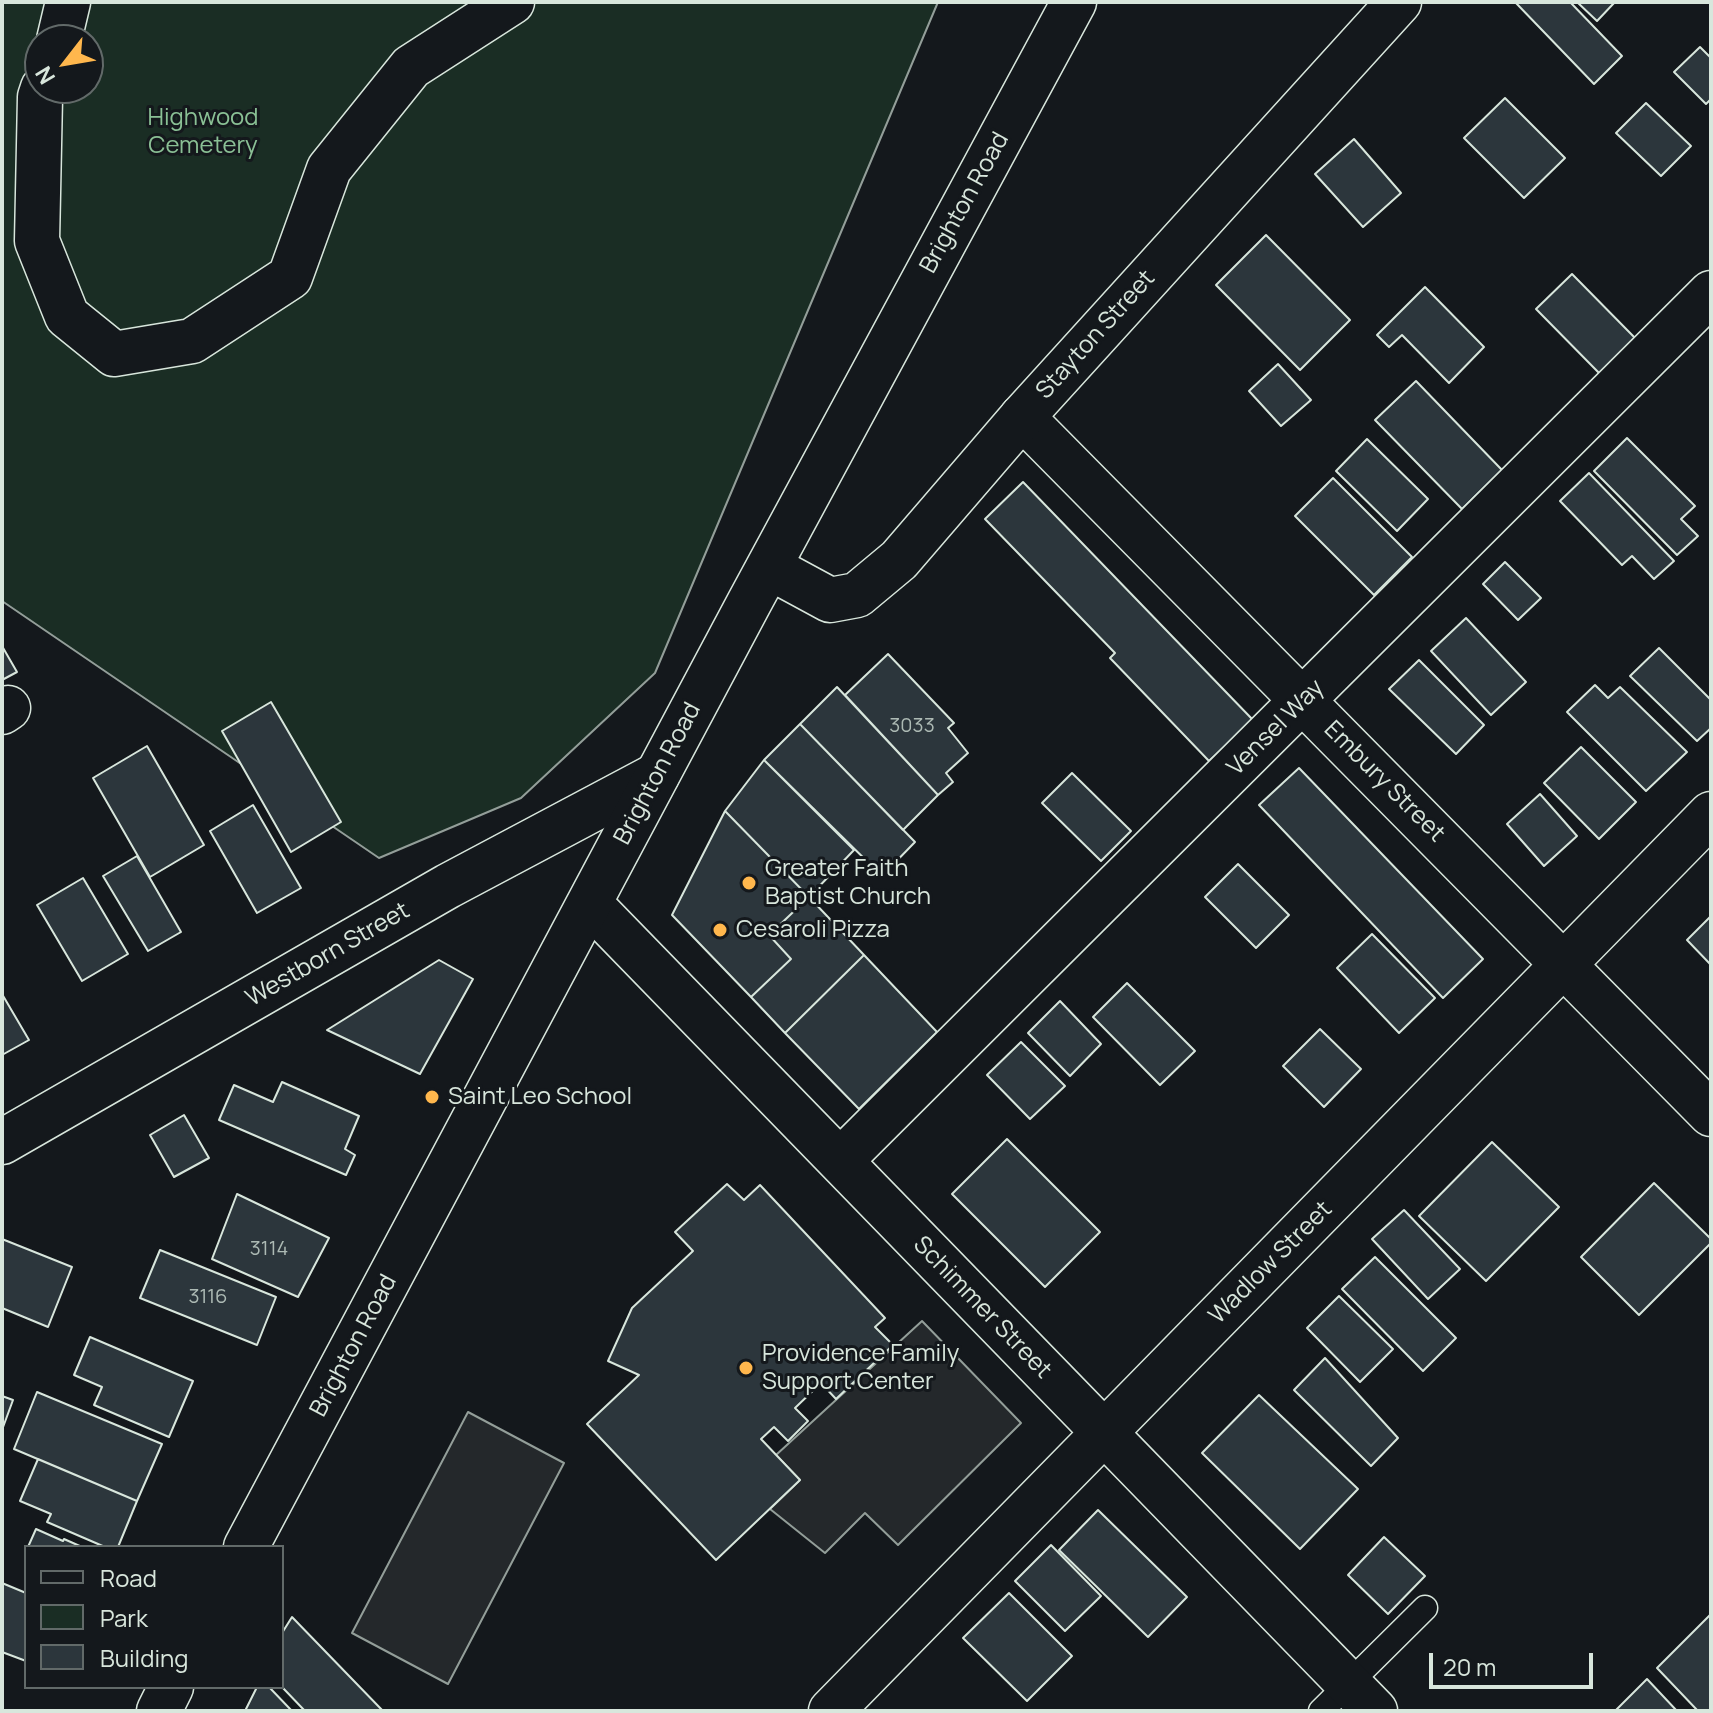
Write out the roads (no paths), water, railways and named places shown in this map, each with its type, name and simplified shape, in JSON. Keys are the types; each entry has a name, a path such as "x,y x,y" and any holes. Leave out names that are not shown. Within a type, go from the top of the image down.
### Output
{"street":[{"path":"63,24 68,2"},
{"path":"40,104 37,241 67,316 114,354 192,341 290,277 329,169 411,67 512,2"},
{"name":"Brighton Road","path":"247,1545 657,775 1074,2"},
{"name":"Stayton Street","path":"769,567 830,600 857,595 899,560 1022,417 1399,2"},
{"name":"Vensel Way","path":"840,1161 1711,293"},
{"name":"Embury Street","path":"1022,417 1711,1114"},
{"name":"Westborn Street","path":"2,1142 448,886 657,775"},
{"name":"Wadlow Street","path":"831,1711 1711,814"},
{"name":"Schimmer Street","path":"590,904 1104,1433 1348,1702"},
{"path":"159,1711 170,1689"}],"lane":[{"path":"1348,1702 1425,1608"}],"place":[{"name":"Greater Faith Baptist Church","path":"749,883"},
{"name":"Cesaroli Pizza","path":"720,930"},
{"name":"Saint Leo School","path":"432,1097"},
{"name":"Providence Family Support Center","path":"746,1368"}],"park label":[{"name":"Highwood Cemetery","path":"203,132"}]}
